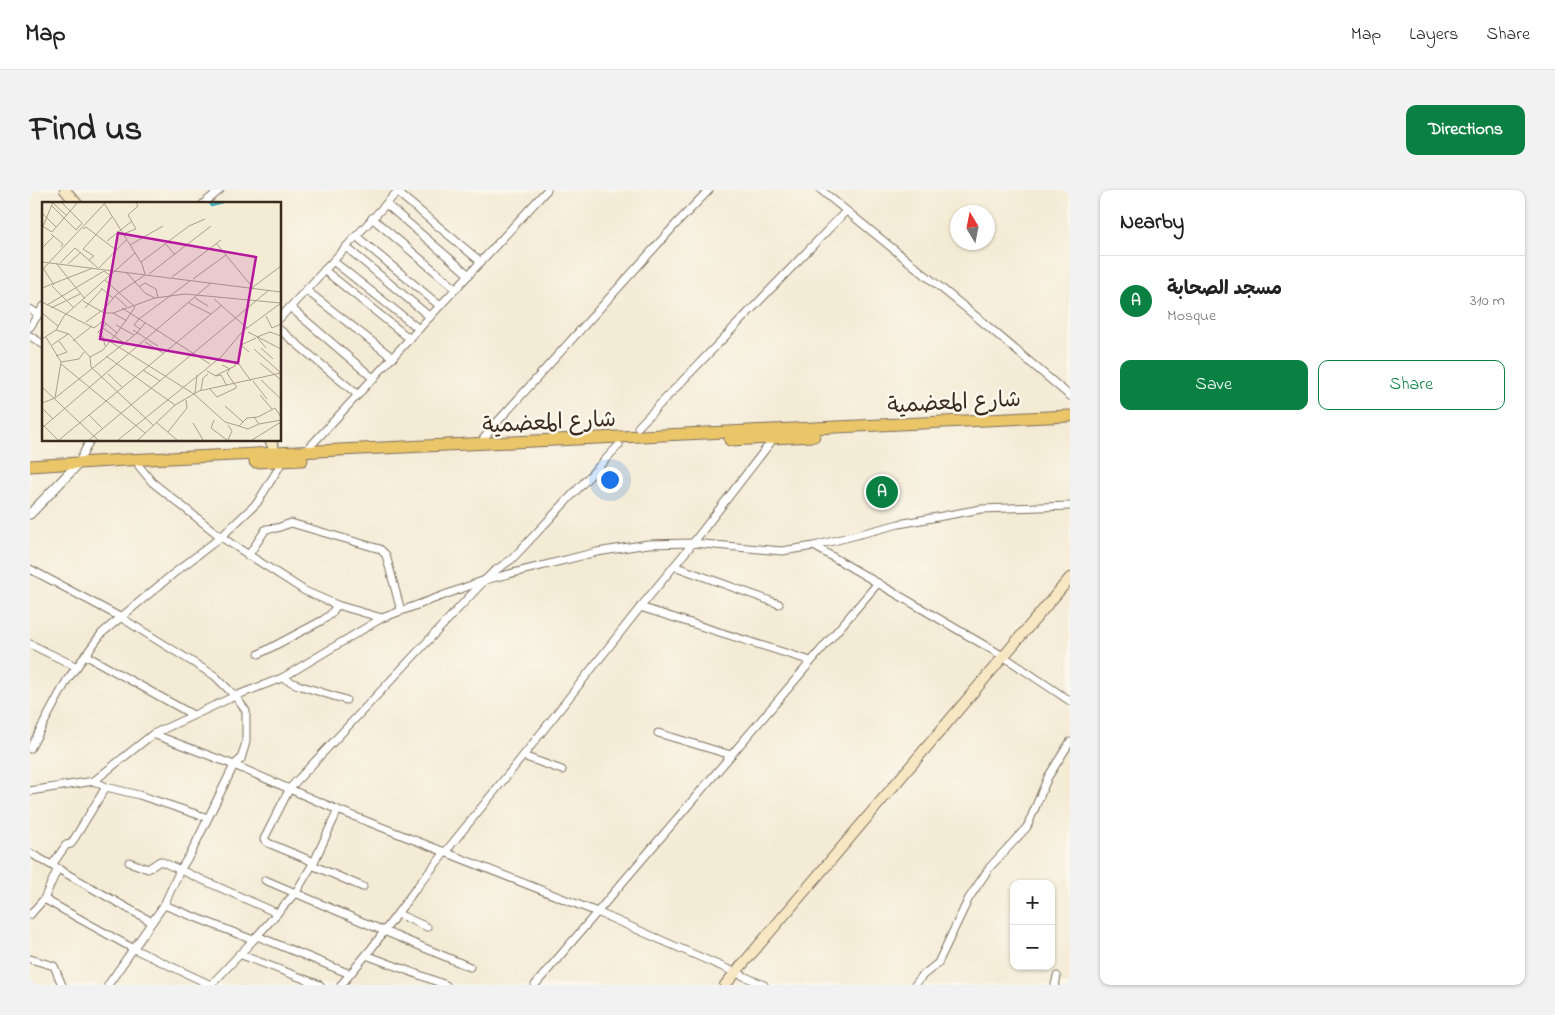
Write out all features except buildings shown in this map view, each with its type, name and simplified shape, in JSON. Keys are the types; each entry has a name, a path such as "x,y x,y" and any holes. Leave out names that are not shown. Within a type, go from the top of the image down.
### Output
{"main road":[{"path":"65,190 75,202"},
{"name":"شارع المعضمية","path":"30,472 127,463 774,438 788,433 1070,416"},
{"name":"شارع المعضمية","path":"127,463 139,466 279,457 305,452 479,444 1070,423"},
{"path":"271,441 279,457"},
{"name":"شارع المعضمية","path":"30,466 74,467"},
{"path":"725,985 1070,578"}],"street":[{"path":"206,202 220,190"},
{"path":"305,452 547,190"},
{"path":"479,444 669,231 709,190"},
{"path":"821,190 1070,396"},
{"path":"281,317 398,191 481,262"},
{"path":"386,204 469,274"},
{"path":"638,427 846,211"},
{"path":"372,218 456,289"},
{"path":"356,236 440,306"},
{"path":"346,247 430,317"},
{"path":"333,261 419,329"},
{"path":"324,270 410,339"},
{"path":"306,290 393,358"},
{"path":"290,307 374,379"},
{"path":"30,309 38,314"},
{"path":"30,327 42,309"},
{"path":"281,331 358,395"},
{"path":"30,336 42,344"},
{"path":"341,985 640,607 693,543 774,438"},
{"path":"30,513 74,467 89,441"},
{"path":"363,887 268,843 264,839 290,788 485,580 512,559 619,445"},
{"path":"30,749 67,680 102,634 120,617 221,537 257,503 279,457"},
{"path":"139,466 152,482 221,537 305,592 337,605 382,618"},
{"path":"30,791 94,781 153,734 234,696 282,678 382,618 485,580 597,552 648,544 693,543 782,551 814,546 899,524 981,509 1070,506"},
{"path":"248,556 266,529 277,528 291,523 380,549 386,555 401,611"},
{"path":"814,546 1003,656 1070,701"},
{"path":"674,566 779,604"},
{"path":"30,569 120,617 215,676 246,711 246,742 241,759 234,765 164,905 108,985"},
{"path":"535,985 878,583"},
{"path":"259,654 323,620 331,614 337,605"},
{"path":"640,607 811,661"},
{"path":"30,644 77,667"},
{"path":"85,655 193,716"},
{"path":"282,678 346,700"},
{"path":"658,733 731,755"},
{"path":"153,734 290,788 338,810 597,912 764,985"},
{"path":"915,985 922,976 938,963 969,898 990,867 1027,827 1048,777 1070,742"},
{"path":"523,756 562,770"},
{"path":"94,781 106,787 139,795 208,818"},
{"path":"30,915 44,899 55,867 66,845 72,844 106,787"},
{"path":"44,899 134,949 211,985 296,892 313,863 338,810"},
{"path":"30,853 152,922"},
{"path":"129,862 148,868 160,861 277,913"},
{"path":"265,880 470,967"},
{"path":"164,905 350,974"},
{"path":"398,914 427,926"},
{"path":"239,954 320,985"},
{"path":"366,955 446,985"},
{"path":"30,958 54,966 62,985"},
{"path":"1055,985 1057,976"}],"place":[{"name":"مسجد الصحابة","path":"882,492"}]}
